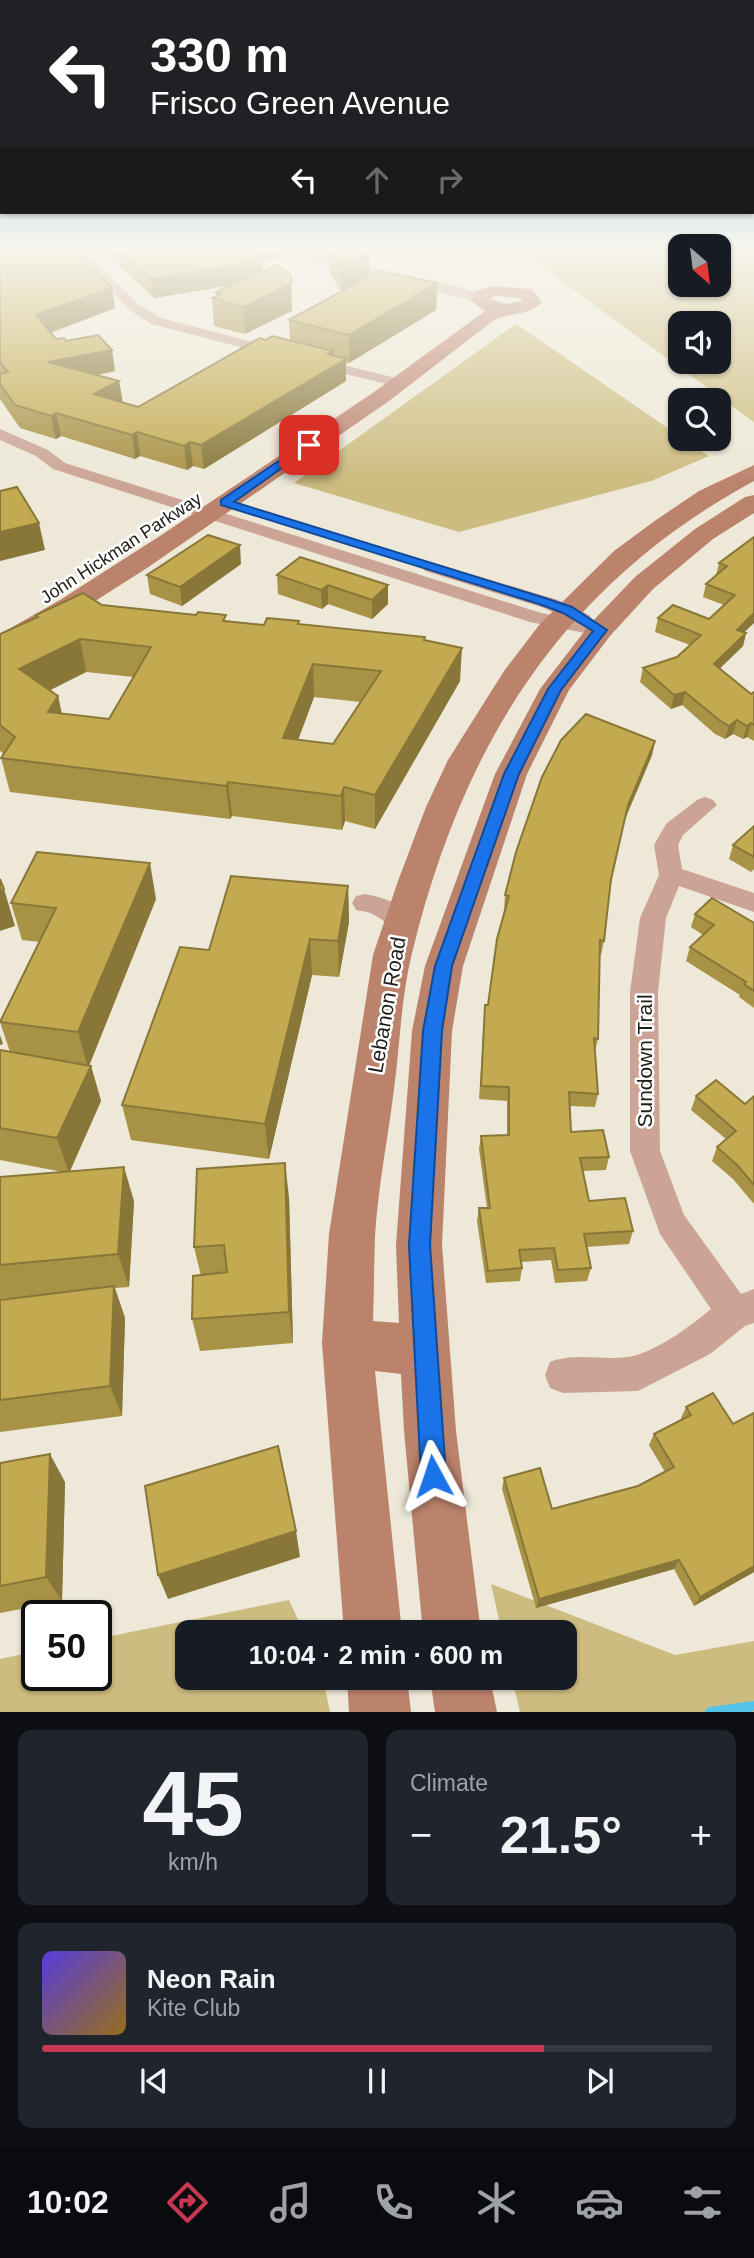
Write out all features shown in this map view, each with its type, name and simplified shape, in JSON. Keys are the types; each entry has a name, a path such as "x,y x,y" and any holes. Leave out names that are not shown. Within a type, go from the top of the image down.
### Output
{"main road":[{"name":"John Hickman Parkway","path":"0,646 48,620 205,505 476,327"},
{"name":"Lebanon Road","path":"372,1620 347,1343 352,1234 392,955 402,923 442,810 465,759 517,674 561,617 600,576 646,537 754,472"},
{"path":"450,1620 438,1522 424,1351 419,1245 432,1031 444,966 477,864 511,774 555,689 600,630 645,583 674,556 754,502"},
{"name":"John Hickman Parkway","path":"0,624 22,614 205,505"},
{"path":"427,854 477,864"},
{"path":"347,1343 424,1351"},
{"path":"378,1690 380,1712"},
{"path":"462,1690 466,1712"}],"street":[{"path":"179,327 390,381"},
{"path":"0,434 42,453 59,466 205,505 600,630"},
{"name":"Sundown Trail","path":"705,805 674,830 666,845 671,875 653,918 644,992 645,1151 671,1223 744,1310"},
{"path":"671,875 689,879 754,904"},
{"path":"365,903 382,907 402,923"},
{"path":"563,1375 638,1373 698,1342 744,1310"}],"shaded area":[{"path":"512,327 520,327 668,428 668,451 701,451 709,456 651,481 459,532 294,483"},
{"path":"624,327 668,327 668,359"},
{"path":"731,327 754,327 754,422 731,405 731,388 708,388 688,374 731,374"},
{"path":"491,1584 675,1655 754,1641 754,1712 520,1712 515,1690 577,1690 577,1620 499,1620"},
{"path":"289,1600 298,1620 190,1620"},
{"path":"175,1623 175,1690 325,1690 330,1712 0,1712 0,1659 21,1654 21,1691 112,1691 112,1636"}],"building":[{"path":"0,327 46,327 56,339 64,338 66,341 98,335 112,350 48,362 119,381 94,394 138,407 260,338 266,340 272,336 333,351 328,354 346,359 201,445 190,442 184,446 137,432 132,435 56,413 51,416 15,405 0,384 0,374 8,372 0,362"},
{"path":"317,327 363,327 349,335"},
{"path":"17,487 39,523 0,532 0,491"},
{"path":"208,535 240,545 180,587 147,575"},
{"path":"754,537 754,613 737,630 746,633 714,664 751,694 754,692 754,725 751,723 747,726 737,720 729,726 685,692 674,695 643,668 677,657 701,635 658,618 673,605 709,619 735,595 706,584 727,566 719,563"},
{"path":"300,557 388,585 372,600 328,585 321,590 277,575"},
{"path":"83,593 102,605 196,615 198,612 226,615 223,621 264,625 267,618 299,621 298,624 425,637 424,640 462,648 375,795 344,787 341,796 228,782 226,786 1,758 15,737 0,725 0,634 38,617 36,615","holes":["80,639 151,647 109,719 48,712 58,696 19,669","313,664 381,671 333,744 283,738"]},
{"path":"586,714 655,741 628,805 611,879 604,941 600,940 598,1039 594,1038 598,1094 569,1092 571,1132 603,1130 609,1157 580,1158 589,1201 625,1198 633,1231 584,1234 591,1268 558,1270 554,1248 519,1250 522,1268 488,1271 479,1208 490,1208 481,1136 509,1135 509,1087 481,1086 485,1005 488,1005 497,939 509,896 505,895 516,852 542,777 561,740"},
{"path":"754,826 754,857 733,845"},
{"path":"37,852 150,863 78,1032 0,1022 56,908 11,903"},
{"path":"231,876 348,886 338,941 310,939 265,1124 122,1105 180,947 209,950"},
{"path":"712,898 754,923 754,991 744,984 746,982 690,947 714,925 695,914"},
{"path":"0,1050 91,1066 57,1138 0,1128"},
{"path":"716,1080 745,1104 754,1096 754,1185 717,1147 736,1131 696,1096"},
{"path":"285,1163 289,1312 192,1319 193,1276 227,1272 224,1245 194,1247 197,1169"},
{"path":"124,1167 118,1254 0,1265 0,1177"},
{"path":"114,1286 110,1386 0,1400 0,1300"},
{"path":"713,1393 733,1424 754,1413 754,1566 700,1597 679,1560 539,1599 504,1478 540,1468 552,1509 638,1486 674,1467 654,1434 691,1415 686,1407"},
{"path":"278,1446 296,1531 158,1575 145,1486"},
{"path":"50,1454 46,1577 0,1586 0,1463"}],"waterway":[{"path":"710,1712 754,1706"}],"route":[{"path":"309,445 225,503 543,601 568,610 600,630 555,689 511,774 477,864 444,966 432,1031 419,1245 433,1476"}]}
